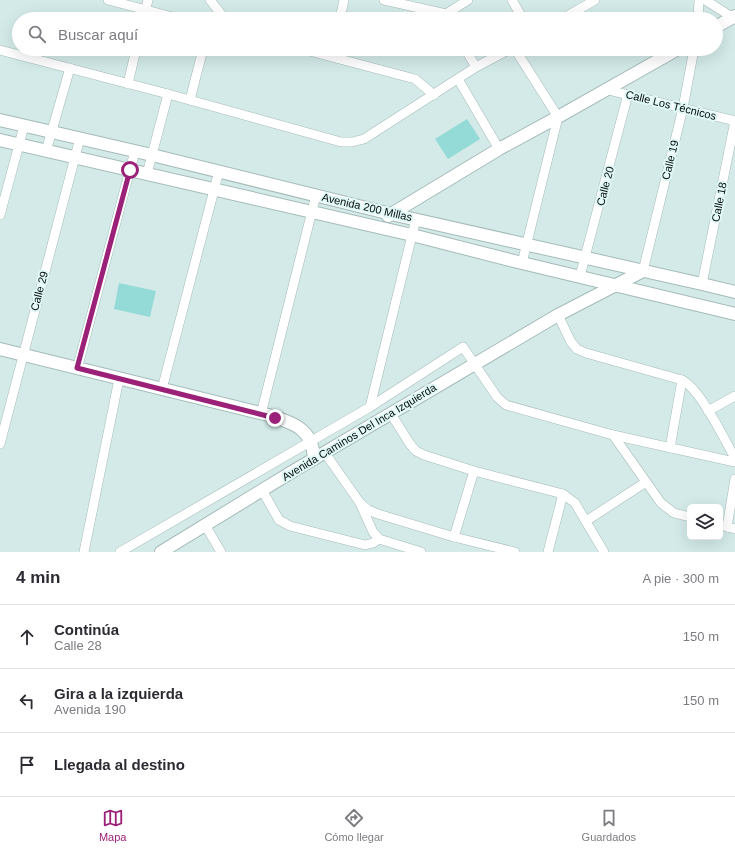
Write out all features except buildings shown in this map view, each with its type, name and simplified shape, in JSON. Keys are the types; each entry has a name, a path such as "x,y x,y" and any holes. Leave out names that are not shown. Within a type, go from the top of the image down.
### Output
{"main road":[{"path":"723,24 734,18"},
{"path":"372,226 499,149 558,118 666,56"},
{"name":"Avenida 200 Millas","path":"0,120 219,171 391,214 735,292"},
{"name":"Avenida 200 Millas","path":"0,140 412,235 735,314"},
{"name":"Avenida Caminos Del Inca Izquierda","path":"161,552 474,364 558,315 642,271"},
{"path":"0,349 288,422 304,432 311,440 314,459"}],"street":[{"path":"108,0 154,12"},
{"path":"146,10 148,0"},
{"path":"210,0 219,12"},
{"path":"341,12 344,0"},
{"path":"384,0 431,12"},
{"path":"452,12 468,0"},
{"path":"512,0 519,12"},
{"path":"574,12 595,0"},
{"path":"698,12 699,0"},
{"path":"705,0 734,18"},
{"path":"0,50 12,53"},
{"path":"23,56 341,142 352,142 364,139 458,79 497,56"},
{"path":"128,84 134,56"},
{"path":"190,100 201,56"},
{"path":"342,56 415,79 434,95"},
{"path":"470,56 476,68"},
{"path":"519,56 558,118 522,263"},
{"name":"Calle 19","path":"642,271 683,108 693,56"},
{"path":"46,151 70,68"},
{"path":"458,79 499,149"},
{"name":"Calle Los Técnicos","path":"608,90 735,121"},
{"path":"148,174 168,94"},
{"name":"Calle 20","path":"580,276 586,258 628,94"},
{"name":"Calle 18","path":"702,284 735,121"},
{"path":"0,215 24,126"},
{"name":"Calle 29","path":"0,444 22,355 80,138"},
{"path":"77,368 135,151"},
{"path":"162,389 219,171"},
{"path":"261,414 316,195"},
{"path":"370,406 416,219"},
{"path":"558,315 571,342 577,348 586,353 689,383 708,411 735,458"},
{"name":"Avenida Caminos Del Inca Izquierda","path":"120,552 370,406 463,347 474,364"},
{"path":"474,364 497,397 506,405 613,435 735,462"},
{"path":"84,552 119,379"},
{"path":"670,448 682,380"},
{"path":"708,411 735,396"},
{"path":"391,414 410,444 424,455 474,471 563,494 575,503 604,552"},
{"path":"613,435 646,482 667,508 674,513 687,516"},
{"path":"325,453 360,503 373,532 379,539 418,552"},
{"path":"454,537 474,471"},
{"path":"727,527 735,480"},
{"path":"586,521 646,482"},
{"path":"262,490 279,520 290,526 365,545 373,543 379,539"},
{"path":"548,552 563,494"},
{"path":"360,503 368,510 378,514 454,537 515,552"},
{"path":"205,525 221,552"}],"shaded area":[{"path":"467,119 480,139 448,159 435,139"},
{"path":"119,283 156,291 150,317 114,309"}],"route":[{"path":"130,170 77,368 275,418"}]}
